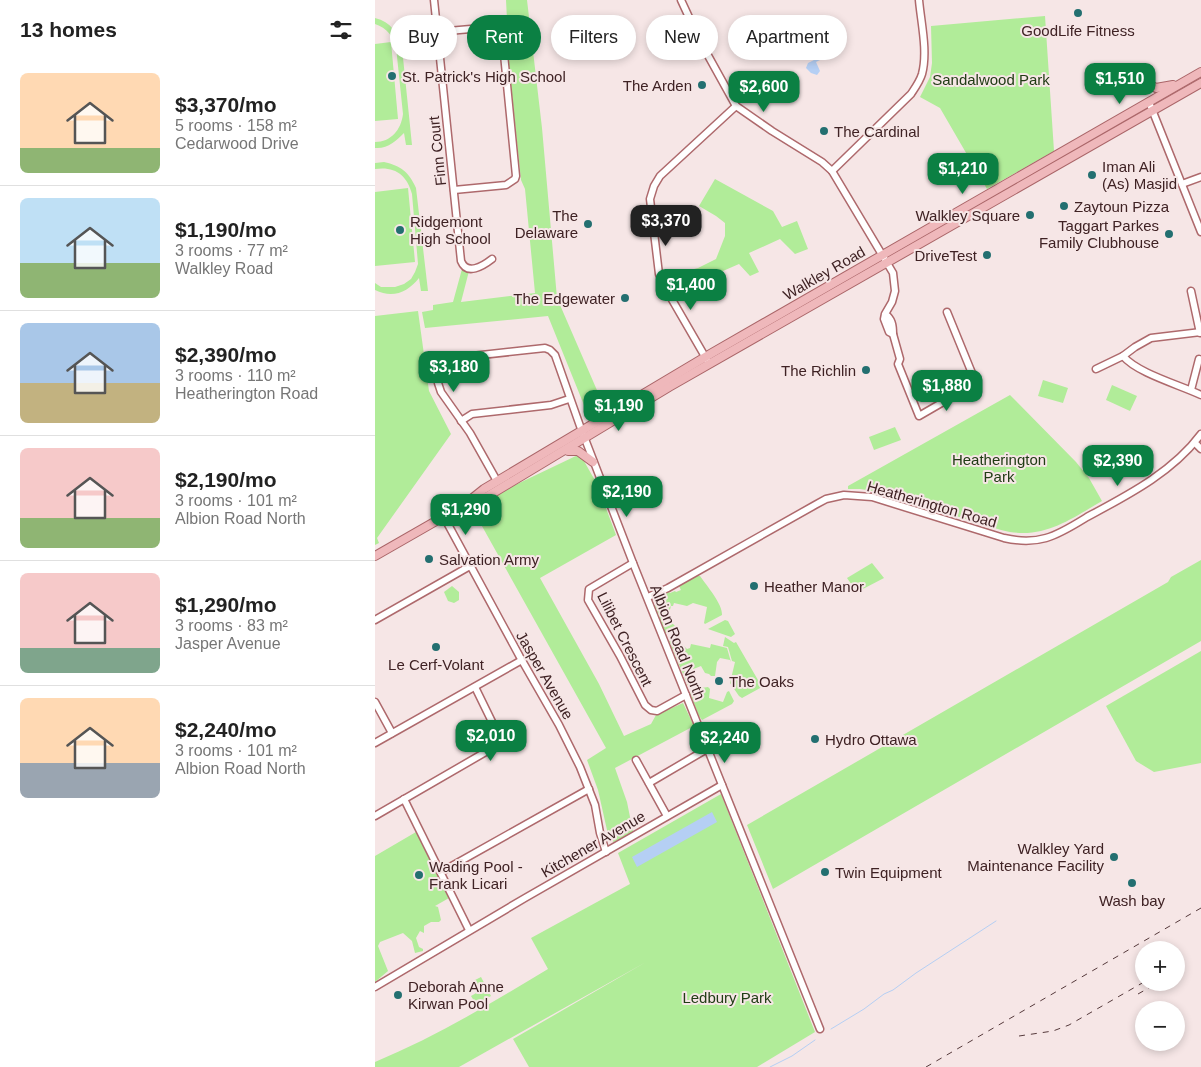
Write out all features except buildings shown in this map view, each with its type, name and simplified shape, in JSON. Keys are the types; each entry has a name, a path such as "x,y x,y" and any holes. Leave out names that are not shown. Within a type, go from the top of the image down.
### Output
{"main road":[{"name":"Walkley Road","path":"464,505 488,496 565,450 583,435 705,357 1201,72"},
{"path":"1149,84 1156,88 1161,88 1186,80"},
{"name":"Walkley Road","path":"375,556 464,505 497,481 710,365 1201,83"},
{"path":"565,450 578,451 593,462"}],"street":[{"name":"Finn Court","path":"434,0 435,15"},
{"path":"681,0 700,42 736,106 823,162 832,170 887,263 894,279 895,291 892,302 885,314 885,325 889,332 893,334 900,359 898,364 919,416 976,383 947,312"},
{"path":"832,170 911,94 918,84 924,60 919,0"},
{"path":"454,190 506,185 515,180 516,176 503,43 500,30 493,27 457,30"},
{"name":"Finn Court","path":"440,60 462,264 469,269 481,268 492,259"},
{"path":"1149,102 1201,232"},
{"path":"710,365 659,274 650,199 654,186 660,176 736,106"},
{"path":"1181,184 1201,177"},
{"path":"1097,369 1123,356 1135,346 1151,338 1200,332 1191,291"},
{"name":"Albion Road North","path":"461,421 441,392 438,383 437,365 439,362 445,359 545,348 555,355 569,399 593,462 820,1029"},
{"path":"1123,356 1128,362 1201,395"},
{"path":"1191,390 1199,359"},
{"path":"497,481 461,421 472,414 551,405 569,399"},
{"name":"Heatherington Road","path":"647,597 693,574 826,499 844,495 872,497 1004,538 1020,541 1056,535 1149,481 1176,462 1195,443 1201,434"},
{"path":"1195,443 1201,449"},
{"name":"Jasper Avenue","path":"444,517 559,725 595,805 600,833 606,852"},
{"name":"Lilibet Crescent","path":"633,563 589,589 588,600 645,705 651,710 657,711 686,695"},
{"path":"375,620 470,566"},
{"path":"375,742 475,688 522,660"},
{"path":"375,816 495,746 498,742 496,730 475,688"},
{"path":"375,702 392,733"},
{"path":"649,783 707,749"},
{"path":"636,760 667,816"},
{"name":"Kitchener Avenue","path":"375,987 469,930 721,785"},
{"path":"441,872 589,789"},
{"path":"404,799 469,930"}],"green space":[{"path":"506,0 527,0 529,15 507,15"},
{"name":"Sandalwood Park","path":"1045,16 1054,151 987,189 940,108 920,97 930,77 932,63 931,26"},
{"path":"375,18 390,25 390,34 383,28 375,24"},
{"path":"390,42 390,60 393,60 398,119 375,121 375,44"},
{"path":"397,60 403,60 412,145 406,145 404,133 388,146 375,148 375,142 386,140 394,134 400,125 403,114"},
{"path":"508,60 534,60 557,298 606,411 590,420 548,316 425,328 422,312 433,310 433,305 453,302 462,269 469,271 461,302 535,293 525,189 521,180"},
{"path":"384,162 404,170 416,188 428,291 421,291 419,278 400,293 388,294 375,290 375,283 381,287 395,287 404,284 411,279 418,264 410,187 399,173 389,169 375,169 375,163"},
{"path":"715,179 773,211 782,227 797,221 808,249 795,254 780,239 749,253 759,272 750,276 739,264 700,281 694,275 675,283 671,275 698,268 716,259 725,236 725,223 699,206"},
{"path":"408,188 415,262 375,266 375,192"},
{"path":"418,311 429,391 451,434 377,538 379,543 375,545 375,316"},
{"path":"1043,380 1068,388 1063,403 1038,396"},
{"path":"1112,385 1137,396 1130,411 1106,400"},
{"name":"Heatherington Park","path":"1010,395 1076,462 1089,478 1102,501 1055,527 1029,533 1016,533 879,492 848,489 848,486"},
{"path":"895,427 901,440 874,450 869,437"},
{"path":"580,454 597,484 616,535 540,578 599,684 624,736 651,724 656,715 683,703 694,726 615,768 627,802 633,832 614,842 609,839 598,790 587,760 606,748 473,510 513,486"},
{"path":"1201,560 1201,641 773,889 747,825 1168,582 1171,577"},
{"path":"872,563 884,578 861,590 854,588 847,578"},
{"path":"696,576 700,576 714,595 722,615 705,624 707,607 693,603 687,606 674,603 671,606 669,615 675,629 665,633 655,606 655,598 669,591 670,593 681,590 679,586"},
{"path":"452,586 459,592 459,600 454,603 448,601 444,592"},
{"path":"725,620 728,621 735,634 731,637 708,629"},
{"path":"678,635 680,642 687,649 690,648 691,644 710,648 711,644 727,648 731,662 730,660 720,658 717,662 715,676 705,673 701,666 691,670 694,681 692,685 688,686 669,641"},
{"path":"725,637 734,643 736,642 762,687 742,698 730,683 735,662 732,661 728,647 723,646"},
{"path":"1201,651 1201,763 1154,772 1136,761 1106,706"},
{"path":"708,687 710,689 709,698 723,702 729,691 734,701 732,704 702,720 690,693 695,689"},
{"name":"Ledbury Park","path":"721,794 815,1032 757,1067 529,1067 513,1039 646,962 459,1067 375,1067 375,1062 441,1031 548,969 531,938 630,884 618,853"},
{"path":"416,832 449,898 435,906 438,907 441,920 424,926 424,933 420,931 416,938 419,947 423,951 415,953 412,941 403,933 380,942 378,946 388,971 375,982 375,856"},
{"path":"481,977 491,996 476,1004 471,996 478,992 473,985 475,980"}],"water":[{"path":"820,60 816,62 820,71 817,75 811,73 806,68 808,63"},
{"path":"712,812 717,822 637,867 632,857"}],"waterway":[{"path":"831,1029 996,921"},
{"path":"770,1067 792,1056 815,1040"}],"railway":[{"path":"926,1067 1201,908"},
{"path":"1019,1036 1053,1031 1069,1025 1135,987"},
{"path":"1138,994 1143,991"}],"place":[{"name":"GoodLife Fitness","path":"1078,13"},
{"name":"St. Patrick's High School","path":"392,76"},
{"name":"The Arden","path":"702,85"},
{"name":"The Cardinal","path":"824,131"},
{"name":"Iman Ali (As) Masjid","path":"1092,175"},
{"name":"Zaytoun Pizza","path":"1064,206"},
{"name":"Walkley Square","path":"1030,215"},
{"name":"The Delaware","path":"588,224"},
{"name":"Ridgemont High School","path":"400,230"},
{"name":"Taggart Parkes Family Clubhouse","path":"1169,234"},
{"name":"DriveTest","path":"987,255"},
{"name":"The Edgewater","path":"625,298"},
{"name":"The Richlin","path":"866,370"},
{"name":"Salvation Army","path":"429,559"},
{"name":"Heather Manor","path":"754,586"},
{"name":"Le Cerf-Volant","path":"436,647"},
{"name":"The Oaks","path":"719,681"},
{"name":"Hydro Ottawa","path":"815,739"},
{"name":"Walkley Yard Maintenance Facility","path":"1114,857"},
{"name":"Twin Equipment","path":"825,872"},
{"name":"Wading Pool - Frank Licari","path":"419,875"},
{"name":"Wash bay","path":"1132,883"},
{"name":"Deborah Anne Kirwan Pool","path":"398,995"}]}
